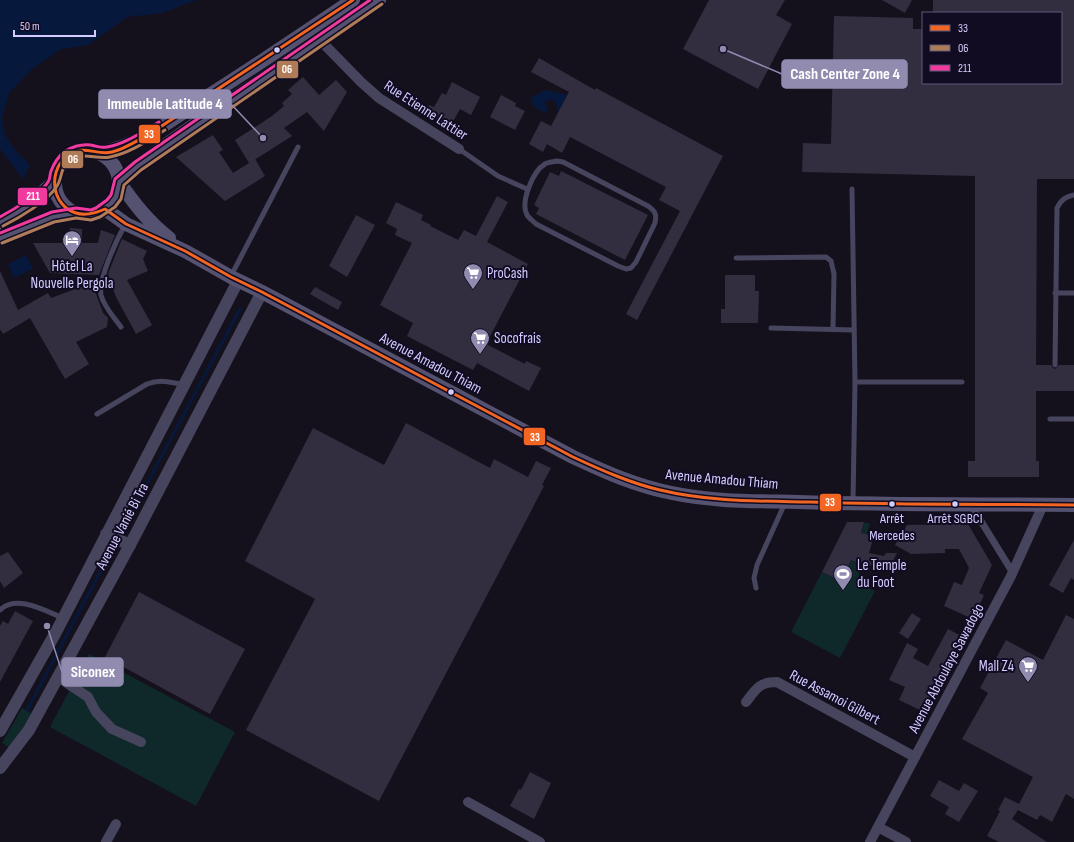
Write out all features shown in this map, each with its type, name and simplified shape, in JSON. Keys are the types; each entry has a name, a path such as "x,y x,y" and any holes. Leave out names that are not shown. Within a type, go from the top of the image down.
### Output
{"main road":[{"path":"100,153 124,147 142,139 353,0"},
{"path":"119,182 175,139 379,0"},
{"path":"93,150 108,158 114,165 118,173 119,182 116,197 105,209 91,215 76,213 62,204 56,194 54,182 58,167 69,155 77,151 93,150"},
{"path":"0,223 32,202 54,182"},
{"name":"Avenue Amadou Thiam","path":"119,182 140,211 185,251"},
{"name":"Avenue Amadou Thiam","path":"105,209 126,224 185,251 235,279 572,457 619,478 650,488 673,494 728,500 853,504 1074,505"},
{"path":"0,238 53,217 76,213"}],"street":[{"name":"Rue Etienne Lattier","path":"320,40 356,78 379,98 459,150"},
{"name":"Avenue Vanié Bi Tra","path":"0,731 109,535 185,385 235,279"},
{"name":"Avenue Vanié Bi Tra","path":"0,768 5,754 29,730 262,292"},
{"path":"970,505 1013,573"},
{"name":"Avenue Abdoulaye Sawadogo","path":"870,842 1013,573 1042,505"},
{"path":"109,535 128,544"},
{"path":"58,677 88,697 96,712 112,729 141,742"},
{"name":"Rue Assamoi Gilbert","path":"746,702 759,685 769,682 777,682 915,757"},
{"path":"468,802 540,842"},
{"path":"106,842 116,824"},
{"path":"878,827 906,842"}],"lane":[{"path":"235,279 298,147"},
{"name":"Rue Etienne Lattier","path":"459,150 498,176 527,189"},
{"path":"557,161 563,162 648,206 654,210 656,216 655,223 636,262 631,268 626,269 536,224 526,214 525,199 527,189 540,167 557,161"},
{"path":"852,189 855,382 853,504"},
{"path":"1055,365 1057,208 1061,200 1074,195"},
{"path":"121,327 104,302 101,283 118,238 126,224"},
{"path":"736,258 826,257 831,261 833,266 832,328"},
{"path":"1055,293 1074,293"},
{"path":"771,328 832,328 854,330"},
{"path":"97,414 147,384 153,382 163,380 185,385"},
{"path":"855,382 962,382"},
{"path":"1050,419 1074,419"},
{"path":"756,588 754,578 757,565 785,502"},
{"path":"0,610 3,607 19,603 33,605 63,618"}],"green space":[{"name":"Le Temple du Foot","path":"864,523 870,523 862,551 856,562 860,563 858,582 875,591 840,658 791,632 822,572 841,581 856,550"},
{"path":"89,654 235,732 196,806 50,727"},
{"path":"22,708 35,715 10,748 2,743"}],"water":[{"path":"0,0 197,0 162,13 127,17 88,45 61,49 31,70 9,93 2,118 5,135 15,150 30,165 23,179 0,149"},
{"path":"545,90 567,95 558,113 554,100 548,100 544,103 548,109 545,113 533,105 531,98"},
{"path":"26,255 33,269 14,278 8,264"}],"building":[{"path":"709,0 785,0 776,15 792,24 758,89 683,49"},
{"path":"882,0 912,0 905,13"},
{"path":"933,0 1074,0 1074,179 1037,179 1036,365 1051,365 1055,369 1059,365 1074,365 1074,391 1036,391 1036,461 1039,461 1039,477 968,477 968,461 975,461 975,176 802,172 803,143 831,144 834,16 913,18 913,29 922,29 922,84 1062,84 1062,12 933,12"},
{"path":"539,58 595,90 596,88 723,156 637,320 626,314 680,211 659,200 666,187 570,137 562,153 547,144 543,152 529,144 541,121 551,126 569,92 531,72"},
{"path":"303,77 319,95 336,80 347,92 324,131 307,112 284,128 292,136 255,160 265,176 225,201 176,157 213,135 223,150 219,152 233,173 249,163 235,140 272,116 284,106 282,103 292,94 288,90"},
{"path":"452,82 480,97 471,115 460,109 450,127 425,113 429,105 434,107 442,93 446,95"},
{"path":"501,95 516,103 515,106 525,111 515,130 490,117"},
{"path":"561,171 648,215 625,260 536,214 539,208 534,205 550,172 559,176"},
{"path":"497,196 508,202 487,242 528,264 486,344 525,364 526,361 541,368 529,391 477,363 473,370 407,336 413,323 380,305 412,243 395,235 397,229 386,223 396,202 423,215 421,220 458,240 464,230 476,236"},
{"path":"356,215 375,225 347,277 329,266"},
{"path":"70,228 82,229 82,243 98,243 101,230 115,235 99,275 50,273 33,243 70,243"},
{"path":"122,239 147,251 143,259 148,271 127,280 152,325 136,334 116,297 108,276 110,275 108,275 109,271"},
{"path":"0,271 18,310 48,293 51,298 89,284 96,294 103,313 108,318 107,327 76,342 89,364 65,379 30,318 3,334 0,329"},
{"path":"725,275 755,275 755,291 759,291 758,323 721,323 721,309 725,309"},
{"path":"315,287 342,302 338,310 310,294"},
{"path":"406,423 490,468 494,459 528,477 536,461 551,468 542,485 544,486 379,801 246,730 315,599 245,561 313,428 384,465"},
{"path":"847,522 864,522 861,533 874,536 869,553 884,556 886,553 897,553 888,570 851,560 841,581 822,572"},
{"path":"968,524 992,565 979,593 984,595 973,619 944,606 954,582 962,585 969,568 959,549 945,549 945,553 911,554 895,545 907,525"},
{"path":"1074,540 1074,580 1071,578 1063,593 1049,585"},
{"path":"8,552 23,573 4,588 0,581 0,556"},
{"path":"139,592 245,649 210,714 105,657"},
{"path":"15,611 33,621 0,682 0,626 3,621 8,624"},
{"path":"912,613 921,619 908,639 899,633"},
{"path":"1066,615 1074,619 1074,799 1066,794 1052,822 1040,815 1037,820 1018,810 1012,819 1047,842 999,842 987,836 1000,811 998,810 1005,797 1019,804 1033,777 962,739 988,693 980,688 1006,640 1043,660"},
{"path":"948,629 965,638 950,667 948,665 924,712 899,700 905,687 889,680 907,643 918,649 913,658 928,666"},
{"path":"530,772 551,783 534,819 510,806 519,789 521,790"},
{"path":"939,780 959,791 964,783 978,791 959,822 945,814 949,807 930,796"}],"waterway":[{"path":"118,538 240,309"},
{"path":"27,710 116,542"}],"transit line":[{"name":"33","path":"353,0 148,135 130,145 106,153 88,150 71,153 60,164 56,172 55,188 57,196 62,204 68,209 80,214 91,214 105,209 126,224 185,251 231,277 573,457 638,484 660,490 698,497 754,501 877,504 1074,505"},
{"name":"211","path":"0,233 52,212 76,208 91,210 96,208 111,195 115,179 135,162 370,0"},
{"name":"06","path":"2,243 54,222 76,218 91,220 100,217 115,207 121,199 124,185 141,170 382,4"},
{"name":"211","path":"0,217 27,200 46,185 55,162 65,151 76,146 91,145 107,147 121,143 159,122"},
{"name":"06","path":"3,226 25,214 53,192 59,183 63,169 67,163 76,157 85,156 105,158 124,153 165,130"}],"place":[{"name":"Cash Center Zone 4","path":"723,49"},
{"name":"Immeuble Latitude 4","path":"263,138"},
{"name":"Hôtel La Nouvelle Pergola","path":"72,257"},
{"name":"ProCash","path":"473,290"},
{"name":"Socofrais","path":"480,355"},
{"name":"Arrêt Mercedes","path":"892,504"},
{"name":"Arrêt SGBCI","path":"955,504"},
{"name":"Le Temple du Foot","path":"843,591"},
{"name":"Siconex","path":"47,626"},
{"name":"Mall Z4","path":"1028,683"}]}
